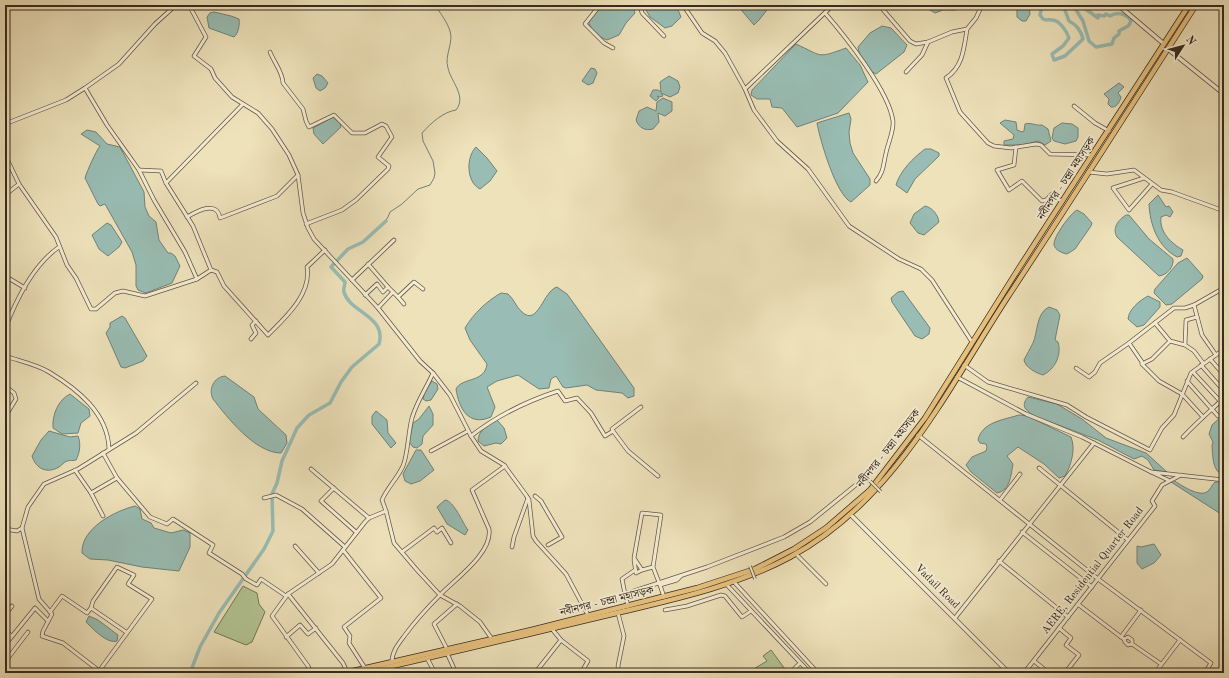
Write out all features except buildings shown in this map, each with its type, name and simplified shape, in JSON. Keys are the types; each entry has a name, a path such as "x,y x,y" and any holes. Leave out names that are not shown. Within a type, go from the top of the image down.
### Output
{"highway":[{"name":"নবীনগর - চন্দ্রা মহাসড়ক","path":"362,673 427,658 492,639 664,597 755,569 810,539 853,506 875,484 910,439 933,406 972,342 1189,5"},
{"name":"নবীনগর - চন্দ্রা মহাসড়ক","path":"346,673 552,629 727,585 796,554 829,533 851,515 886,480 918,435 957,377 1196,5"}],"street":[{"path":"5,124 66,100 85,88 119,64 155,24 176,5"},
{"path":"189,5 206,37 194,56 211,69 215,78 232,96 258,113 272,129 289,155 298,175 306,224 314,238 378,308 420,361 433,373 450,395 470,436 481,451 505,466 528,498 533,536 566,574 588,615"},
{"path":"600,5 585,24 604,43 613,48"},
{"path":"640,5 642,13 664,36"},
{"path":"684,5 702,33 715,41 725,53 745,89 754,110 777,141 808,169 849,226 899,259 921,269 932,280 972,342"},
{"path":"745,89 832,5"},
{"path":"879,5 910,41 916,44 928,42 952,32 967,29"},
{"path":"982,5 976,18 967,29 964,52 958,67 946,78 960,112 988,143 994,146 1016,147 1036,144 1041,145 1050,154 1093,156"},
{"path":"1118,5 1164,44"},
{"path":"825,13 864,64 888,105 893,121 883,173 876,181"},
{"path":"906,72 922,55 928,42"},
{"path":"1168,49 1224,94"},
{"path":"270,52 283,78 283,83 303,109 309,127 334,115 352,133 365,133 382,124 386,126 392,137 378,157 389,166 388,169 356,200 342,210 306,224"},
{"path":"85,88 107,125 139,170 154,200 185,252 197,279"},
{"path":"166,183 243,104"},
{"path":"1074,106 1094,123 1109,130"},
{"path":"1016,147 1014,165 997,170 1009,190 1022,181 1042,201 1046,200 1052,194 1063,202"},
{"path":"5,154 19,184 56,237 67,265 76,278 91,309 96,309 115,293 123,291 145,296 197,279 211,270"},
{"path":"139,170 161,171 166,183 193,226 211,270 217,272 224,286 268,334 295,306 308,276 307,267 325,250"},
{"path":"1088,172 1107,174 1134,170 1162,190 1172,192 1224,211"},
{"path":"187,217 201,209 208,208 215,209 219,213 220,218 254,206 277,196 298,175"},
{"path":"1144,178 1113,188 1128,210 1152,184"},
{"path":"5,195 19,184"},
{"path":"352,280 394,240"},
{"path":"5,329 12,311 25,288 47,256 59,247"},
{"path":"368,264 404,304"},
{"path":"5,276 25,288"},
{"path":"398,297 414,282 422,289"},
{"path":"365,295 377,284 383,292 388,287"},
{"path":"1076,368 1089,377 1095,372 1100,362 1129,344 1174,308 1185,308 1194,305 1222,289 1224,292"},
{"path":"378,308 393,292"},
{"path":"1194,305 1202,335 1216,355"},
{"path":"1185,345 1186,320 1197,317"},
{"path":"251,339 256,333 252,325 256,321"},
{"path":"1155,323 1170,341 1185,345 1194,352 1224,391"},
{"path":"1142,364 1152,359 1170,341"},
{"path":"1129,344 1142,364 1159,382 1182,394 1203,417"},
{"path":"964,365 988,382 1067,405 1086,417 1150,450 1162,428 1174,415 1187,381 1193,372 1202,364 1224,351"},
{"path":"5,356 48,371 78,392 104,422 109,448"},
{"path":"1210,359 1224,375"},
{"path":"1193,372 1220,401"},
{"path":"433,373 420,396 412,418 406,446 406,457 403,466 382,500 386,510 391,537 394,543 440,595 456,604 480,622 492,639"},
{"path":"957,377 1026,414 1094,443 1168,480"},
{"path":"1187,381 1218,416"},
{"path":"50,612 62,596 87,613 91,608 93,601 117,567 134,575 128,584 152,599 126,632 100,672 64,643 42,636 42,631 52,614 50,612 39,599 22,528 28,508 40,488 47,482 75,470 136,433 196,383"},
{"path":"5,386 14,393 16,399 5,417"},
{"path":"470,436 505,413 541,396 558,391 565,401 577,398 591,413 605,436 641,407"},
{"path":"1183,437 1224,398"},
{"path":"5,407 9,411"},
{"path":"431,451 468,431"},
{"path":"613,431 628,451 658,476"},
{"path":"918,435 1098,579 1211,664 1205,673"},
{"path":"955,618 1094,443"},
{"path":"102,454 117,478 150,517 166,524 173,519 213,545 209,554 242,574 246,579 257,585 261,579 287,595 316,628 343,663 346,673"},
{"path":"392,662 392,655 398,644 413,624 440,595 472,566 484,548 490,534 486,520 472,490 505,466"},
{"path":"1039,468 1128,540"},
{"path":"311,469 369,518"},
{"path":"75,470 91,493 103,516"},
{"name":"AERE, Residential Quarter Road","path":"1151,472 1224,480"},
{"path":"1000,500 1020,474"},
{"name":"AERE, Residential Quarter Road","path":"1024,673 1079,605 1155,506 1152,501 1162,485 1168,480 1181,475"},
{"path":"91,493 117,478"},
{"path":"869,480 881,492"},
{"path":"625,594 677,580 682,575 784,537 810,522 857,484"},
{"path":"334,488 321,501 356,532"},
{"path":"264,498 276,495 302,510 344,548 381,598 344,627 350,636 349,643 365,668"},
{"path":"534,496 541,501 562,537 548,545"},
{"path":"512,547 514,537 528,498"},
{"path":"311,673 308,666 271,617 287,595 332,564 356,532 369,518 386,510"},
{"path":"653,567 636,573 634,558 642,513 661,516 653,567 664,597"},
{"name":"Vadail Road","path":"851,515 1010,673"},
{"path":"5,528 13,531 22,528"},
{"path":"402,552 434,528 437,532 442,528 451,544"},
{"path":"1022,532 1092,587"},
{"path":"295,546 319,573"},
{"path":"796,554 826,584"},
{"path":"634,558 642,570"},
{"path":"999,561 1068,617"},
{"path":"750,566 756,579"},
{"path":"628,606 622,579 636,570"},
{"path":"734,582 818,673"},
{"path":"727,585 810,673"},
{"path":"665,610 687,606 721,595 728,600 742,617 751,610"},
{"path":"456,604 434,624 456,673"},
{"path":"1079,605 1123,638 1128,637 1132,640 1132,644 1161,664"},
{"path":"5,615 12,606"},
{"path":"5,645 35,608 48,621"},
{"path":"91,608 126,632"},
{"path":"1123,638 1141,610"},
{"path":"618,613 624,636 618,673"},
{"path":"286,637 300,625 308,634 316,628"},
{"path":"1059,628 1071,638 1066,645 1079,655 1065,673"},
{"path":"552,629 561,640 588,661 580,673"},
{"path":"5,631 19,642"},
{"path":"5,662 28,632"},
{"path":"536,673 561,640"},
{"path":"1155,673 1180,640"},
{"path":"427,658 435,673"},
{"path":"1034,661 1049,673"},
{"path":"790,673 800,663"}],"green space":[{"path":"243,586 257,593 259,604 265,612 252,642 246,645 214,632"},
{"path":"771,650 785,669 779,673 747,673 767,661 763,656"}],"water":[{"path":"603,5 632,5 635,13 626,23 619,35 607,40 595,33 588,20"},
{"path":"643,5 676,5 681,17 672,26 665,28 650,17"},
{"path":"737,5 771,5 754,25"},
{"path":"922,5 961,5 956,10 943,10 935,13"},
{"path":"1017,5 1029,6 1030,14 1026,21 1022,21 1017,17"},
{"path":"214,12 239,19 237,34 234,37 209,28 207,17 210,13"},
{"path":"882,26 891,28 907,45 904,52 876,74 864,63 858,47 870,33"},
{"path":"796,44 820,55 829,54 846,48 860,65 868,82 838,113 797,127 782,108 772,107 770,99 757,99 751,95 752,90"},
{"path":"591,68 595,69 597,73 593,83 588,85 582,81"},
{"path":"317,74 322,76 328,83 325,88 320,91 316,88 313,78"},
{"path":"669,76 678,81 680,87 678,93 670,97 661,93 663,96 657,96 659,98 656,101 650,96 653,90 658,90 661,92 660,82"},
{"path":"1119,83 1124,87 1118,93 1121,97 1119,103 1116,106 1111,107 1108,104 1109,99 1104,94"},
{"path":"663,98 672,102 672,111 665,116 658,113 659,122 653,129 650,130 641,127 636,120 639,111 647,107 656,111 657,102"},
{"path":"849,113 851,119 849,132 850,143 853,153 870,179 870,185 851,202 845,197 834,178 821,142 817,123"},
{"path":"333,117 340,123 341,127 323,144 314,134 313,128"},
{"path":"1005,120 1016,122 1017,130 1022,132 1024,131 1025,124 1029,123 1042,125 1048,129 1051,141 1045,145 1038,141 1023,145 1004,145 1004,141 1013,139 1014,135 1000,123"},
{"path":"1062,123 1072,124 1078,128 1078,137 1076,141 1065,144 1054,141 1052,138 1054,128"},
{"path":"87,130 96,132 107,144 120,147 144,192 145,207 149,216 156,222 159,240 168,253 175,256 180,266 172,283 146,293 138,290 136,286 136,265 132,252 105,204 100,206 98,204 85,178 100,146 81,134"},
{"path":"476,147 497,171 490,181 480,189 475,186 472,181 469,169 470,157"},
{"path":"925,149 931,149 939,153 939,156 915,179 907,193 896,185 898,180 908,165"},
{"path":"1158,195 1166,207 1169,206 1173,212 1170,217 1166,215 1161,217 1162,228 1170,240 1183,250 1181,256 1177,257 1170,253 1156,235 1151,220 1149,204"},
{"path":"925,206 935,212 939,222 924,235 918,233 910,223 914,214"},
{"path":"1077,210 1084,214 1092,223 1075,249 1065,254 1056,248 1054,241 1062,226"},
{"path":"1126,215 1129,215 1149,239 1173,259 1171,268 1165,274 1159,276 1117,237 1115,230 1117,224"},
{"path":"107,223 111,225 122,242 119,247 108,256 99,249 92,235"},
{"path":"1187,258 1203,276 1202,279 1172,304 1166,305 1154,293 1155,289 1178,263"},
{"path":"557,287 567,294 634,388 634,396 628,398 622,393 596,390 587,385 566,388 563,387 556,376 551,379 549,388 539,389 518,375 497,381 487,387 495,407 491,417 476,420 471,418 462,409 456,389 459,385 482,374 487,364 470,340 465,328 472,317 501,293 508,294 522,312 532,315 540,307 552,290"},
{"path":"903,291 930,328 929,334 922,339 915,336 892,302 891,298 898,292"},
{"path":"1148,296 1160,302 1160,307 1144,325 1137,327 1128,319 1130,312 1141,300"},
{"path":"1049,307 1057,310 1060,315 1055,340 1058,342 1059,352 1054,365 1043,375 1034,371 1025,363 1024,360 1035,339 1040,318"},
{"path":"122,316 125,318 147,356 143,361 125,368 121,367 106,333 110,327 110,323"},
{"path":"225,376 254,397 258,409 286,435 287,443 281,453 261,447 252,441 242,433 213,399 211,391 213,384 221,377"},
{"path":"432,381 437,384 438,389 431,400 426,401 423,399 425,391"},
{"path":"70,394 89,409 90,416 81,423 78,433 62,434 53,428 55,413 62,400"},
{"path":"1028,397 1057,404 1082,419 1106,438 1146,453 1167,472 1154,470 1148,460 1142,456 1134,459 1098,440 1035,416 1024,406 1024,403"},
{"path":"429,406 433,414 433,425 423,436 422,444 417,448 413,447 409,442 413,423 419,419"},
{"path":"376,411 387,420 388,433 396,443 391,448 372,424 372,416"},
{"path":"1224,414 1224,475 1217,471 1215,467 1212,446 1213,442 1209,434 1212,425"},
{"path":"1019,415 1027,416 1071,437 1073,452 1071,462 1065,476 1059,478 1044,464 1018,447 1007,456 1013,464 1009,482 1005,489 997,493 971,472 966,465 972,457 986,451 986,444 980,443 978,440 984,429 1000,420"},
{"path":"497,420 504,428 507,438 501,444 496,443 484,446 478,441 478,437 487,426"},
{"path":"49,431 70,437 78,436 80,448 76,460 67,461 59,467 50,470 42,469 36,464 32,456 41,440"},
{"path":"416,450 421,450 434,470 420,481 411,484 405,481 403,474"},
{"path":"1173,480 1194,492 1199,493 1207,492 1215,482 1224,482 1224,516 1171,482"},
{"path":"445,500 452,504 468,530 465,535 447,524 437,507"},
{"path":"135,506 140,509 142,519 151,523 154,528 171,533 183,530 190,533 190,547 179,571 142,567 108,560 90,559 82,553 83,544 93,528 109,516"},
{"path":"1154,544 1161,555 1154,563 1142,569 1137,563 1137,546 1141,547"},
{"path":"89,616 98,620 118,635 117,641 109,640 96,632 86,622"}],"waterway":[{"path":"381,227 390,212 402,204 418,189 430,185 435,173 433,161 423,141 422,133 433,122 446,113 456,110 459,105 459,94 447,63 451,35 444,18 434,5"},
{"path":"1042,5 1040,15 1043,19 1058,22 1065,30 1069,38 1063,46 1052,54 1054,60 1065,56 1083,39 1078,28 1069,21 1063,5"},
{"path":"1073,5 1083,21 1089,41 1096,47 1112,44 1114,38 1119,34 1119,31 1128,26 1131,20 1121,14 1113,14 1110,16 1106,14 1104,16 1098,15 1098,18 1080,5"},
{"path":"190,673 200,647 219,613 264,549 273,531 272,494 277,483 282,461 297,428 309,415 330,403 341,382 352,367 379,344 380,335 378,327 347,299 344,291 345,282 331,267 348,249 363,242 386,221"}]}
